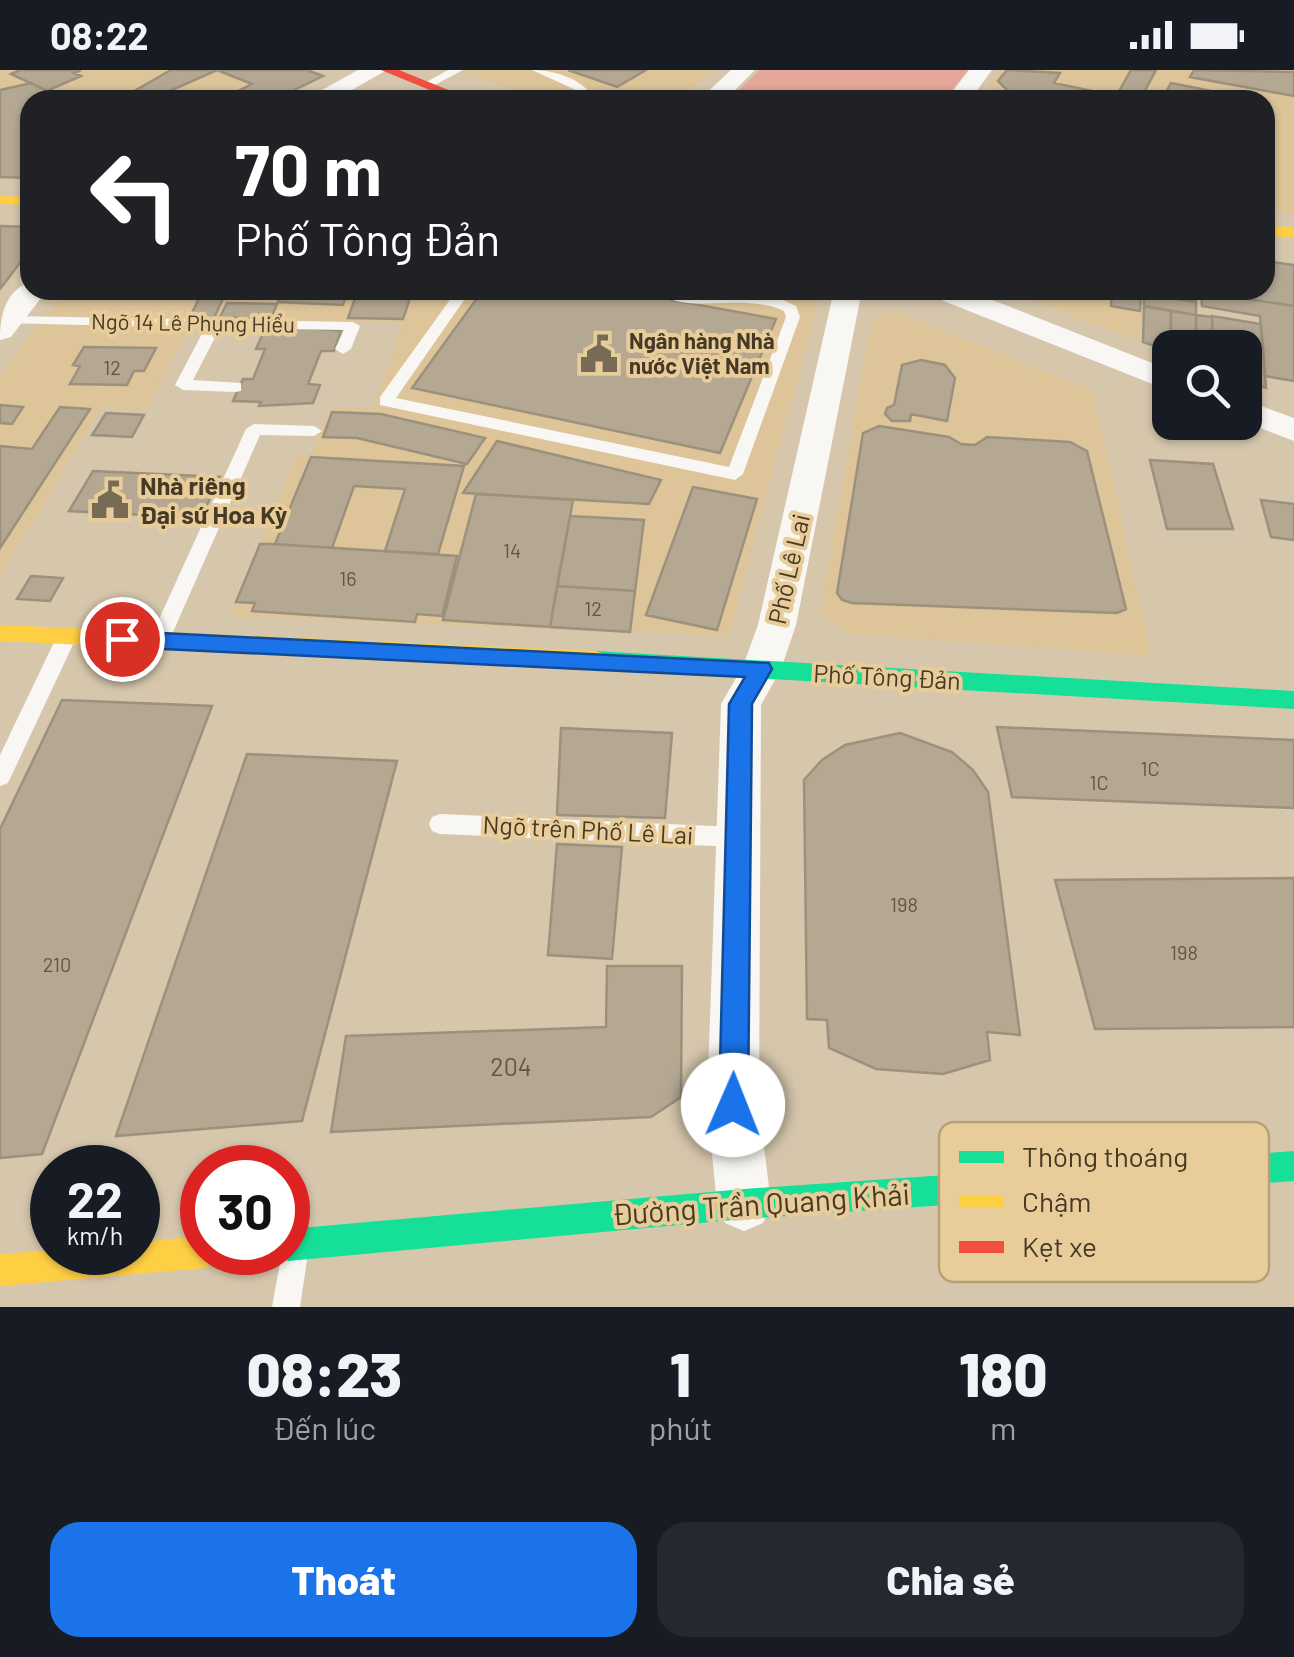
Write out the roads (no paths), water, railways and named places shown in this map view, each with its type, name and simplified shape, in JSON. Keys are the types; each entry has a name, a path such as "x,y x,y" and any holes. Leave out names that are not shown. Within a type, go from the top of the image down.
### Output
{"street":[{"path":"336,90 376,70"},
{"path":"387,70 441,90"},
{"path":"722,90 744,70"},
{"path":"966,90 981,70"},
{"path":"5,325 25,300"},
{"name":"Phố Lê Lai","path":"744,1204 733,1105 741,704 761,669 778,625 846,300"},
{"path":"966,300 1152,373"},
{"path":"1262,417 1294,430"},
{"name":"Phố Tông Đản","path":"0,633 761,669 1294,700"},
{"name":"Đường Trần Quang Khải","path":"1269,1168 1294,1166"},
{"name":"Đường Trần Quang Khải","path":"310,1243 939,1191"},
{"path":"0,1270 180,1254"}],"lane":[{"path":"428,85 456,70"},
{"path":"538,70 584,90"},
{"path":"457,300 386,401 735,474 793,317 791,309 769,300"},
{"path":"214,323 184,385 234,387"},
{"name":"Ngõ 14 Lê Phụng Hiểu","path":"5,325 352,326 343,349"},
{"path":"159,641 254,429 314,432"},
{"path":"0,777 67,636"},
{"name":"Ngõ trên Phố Lê Lai","path":"440,824 736,837"},
{"path":"286,1307 289,1275"}],"place":[{"name":"Ngân hàng Nhà nước Việt Nam","path":"599,354"},
{"name":"Nhà riêng Đại sứ Hoa Kỳ","path":"110,500"}]}
